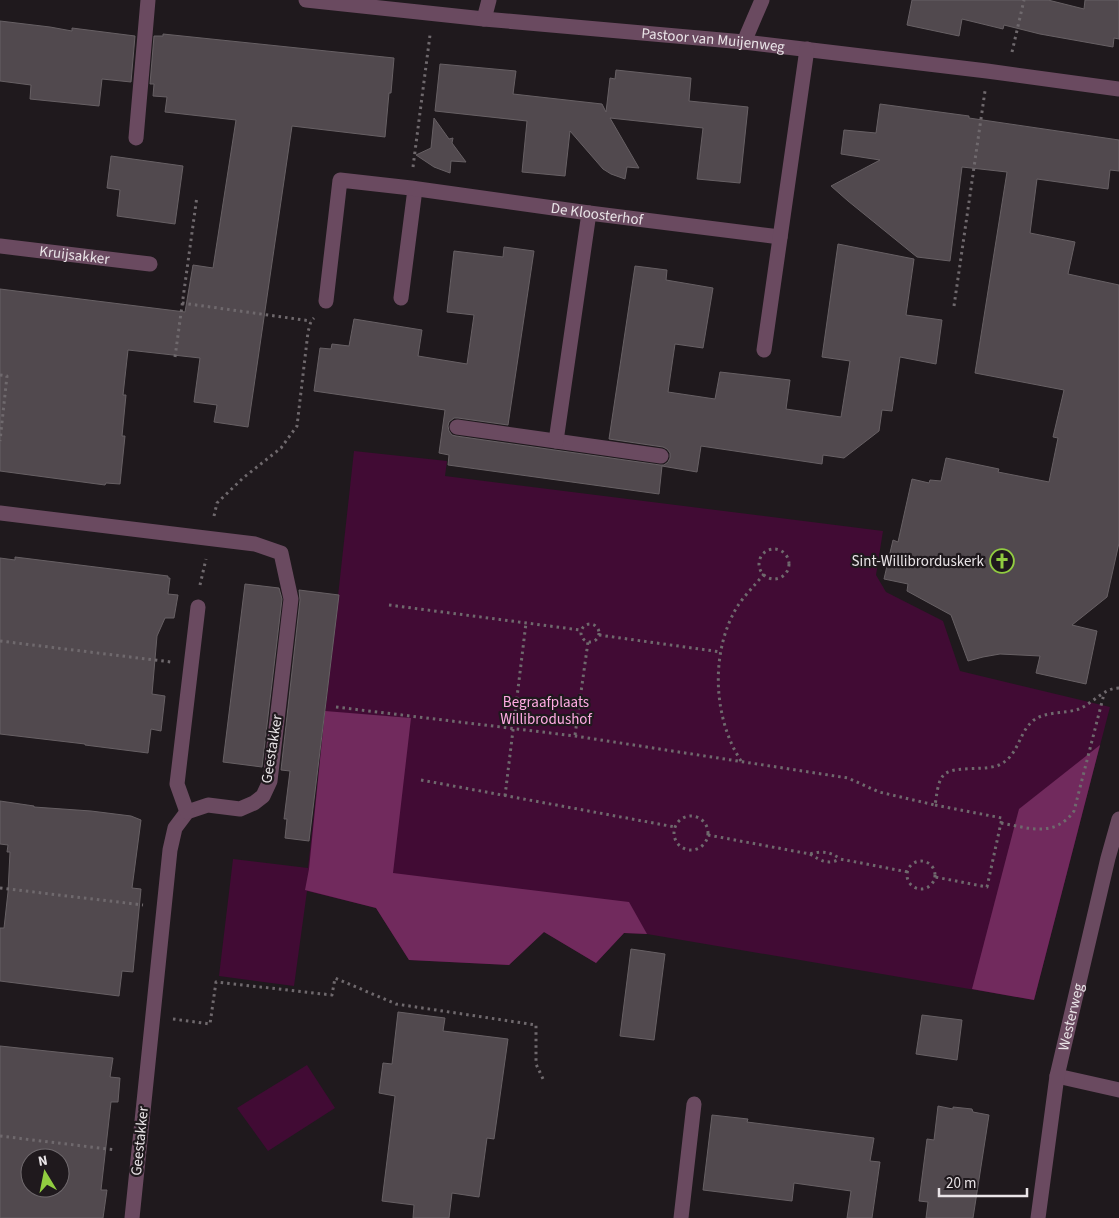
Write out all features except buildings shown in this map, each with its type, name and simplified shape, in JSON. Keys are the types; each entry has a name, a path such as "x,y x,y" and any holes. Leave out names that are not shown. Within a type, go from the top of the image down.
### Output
{"street":[{"path":"136,138 148,0"},
{"name":"Pastoor van Muijenweg","path":"306,0 484,19 744,42 1119,89"},
{"path":"484,19 489,0"},
{"path":"744,42 762,0"},
{"path":"764,350 807,50"},
{"name":"De Kloosterhof","path":"326,302 340,180 780,237"},
{"path":"401,298 413,188"},
{"path":"556,441 589,213"},
{"name":"Kruijsakker","path":"0,246 150,264"},
{"path":"457,427 661,456"},
{"name":"Geestakker","path":"0,513 255,544 281,553 291,599 270,781 263,796 254,804 240,809 208,805 187,812 175,828 170,850 132,1218"},
{"path":"187,812 177,784 198,607"},
{"name":"Westerweg","path":"1038,1218 1057,1076 1108,858 1119,819"},
{"path":"1057,1076 1119,1090"},
{"path":"681,1218 694,1104"}],"path":[{"path":"1007,74 1024,0"},
{"path":"413,188 433,14"},
{"path":"954,306 987,71"},
{"path":"175,357 197,196"},
{"path":"198,607 198,596 217,503 243,478 281,448 297,426 308,332 311,321 323,309 326,302"},
{"path":"182,303 311,321"},
{"path":"0,375 7,376 0,441"},
{"path":"774,549 783,552 788,560 788,570 785,574 777,578 768,577 764,574 759,566 761,556 765,552 774,549"},
{"path":"742,761 730,741 722,711 718,676 721,652 727,629 738,606 764,574"},
{"path":"389,605 580,630"},
{"path":"505,796 526,623"},
{"path":"590,623 598,628 599,634 594,641 588,642 581,636 580,630 584,625 590,623"},
{"path":"599,634 721,652"},
{"path":"0,641 191,665"},
{"path":"575,736 588,642"},
{"path":"935,805 940,780 946,774 964,769 987,768 999,765 1015,752 1028,726 1034,720 1042,716 1077,710 1110,689 1119,688"},
{"path":"1001,823 1043,830 1052,828 1069,819 1074,811 1104,693"},
{"path":"336,707 575,736 848,778 879,792 1002,818 987,887 935,877"},
{"path":"421,780 675,827"},
{"path":"694,816 704,822 708,835 701,846 696,849 686,849 677,842 675,827 682,818 694,816"},
{"path":"708,835 810,854 818,859 832,862 840,858"},
{"path":"810,854 820,851 840,858 908,872"},
{"path":"917,862 926,862 933,868 935,877 931,885 919,889 908,881 909,867 917,862"},
{"path":"0,888 164,908"},
{"path":"153,1016 210,1024 216,982 332,995 334,978 396,1004 536,1025 536,1064 544,1081"},
{"path":"0,1136 139,1152"}],"green space":[{"name":"Begraafplaats Willibrodushof","path":"354,451 447,461 445,476 883,531 876,575 886,592 943,621 960,671 1110,707 1034,1000 647,934 624,933 596,963 544,932 509,965 409,960 376,908 307,891 294,986 219,976 233,859 308,868"},
{"path":"307,1065 335,1108 268,1151 237,1108"}],"shaded area":[{"path":"325,711 411,718 393,873 629,902 647,934 624,933 596,963 544,932 509,965 409,960 376,908 305,890 309,869"},
{"path":"1100,745 1034,1000 972,989 1019,809"}],"place":[{"name":"Sint-Willibrorduskerk","path":"1002,561"}]}
